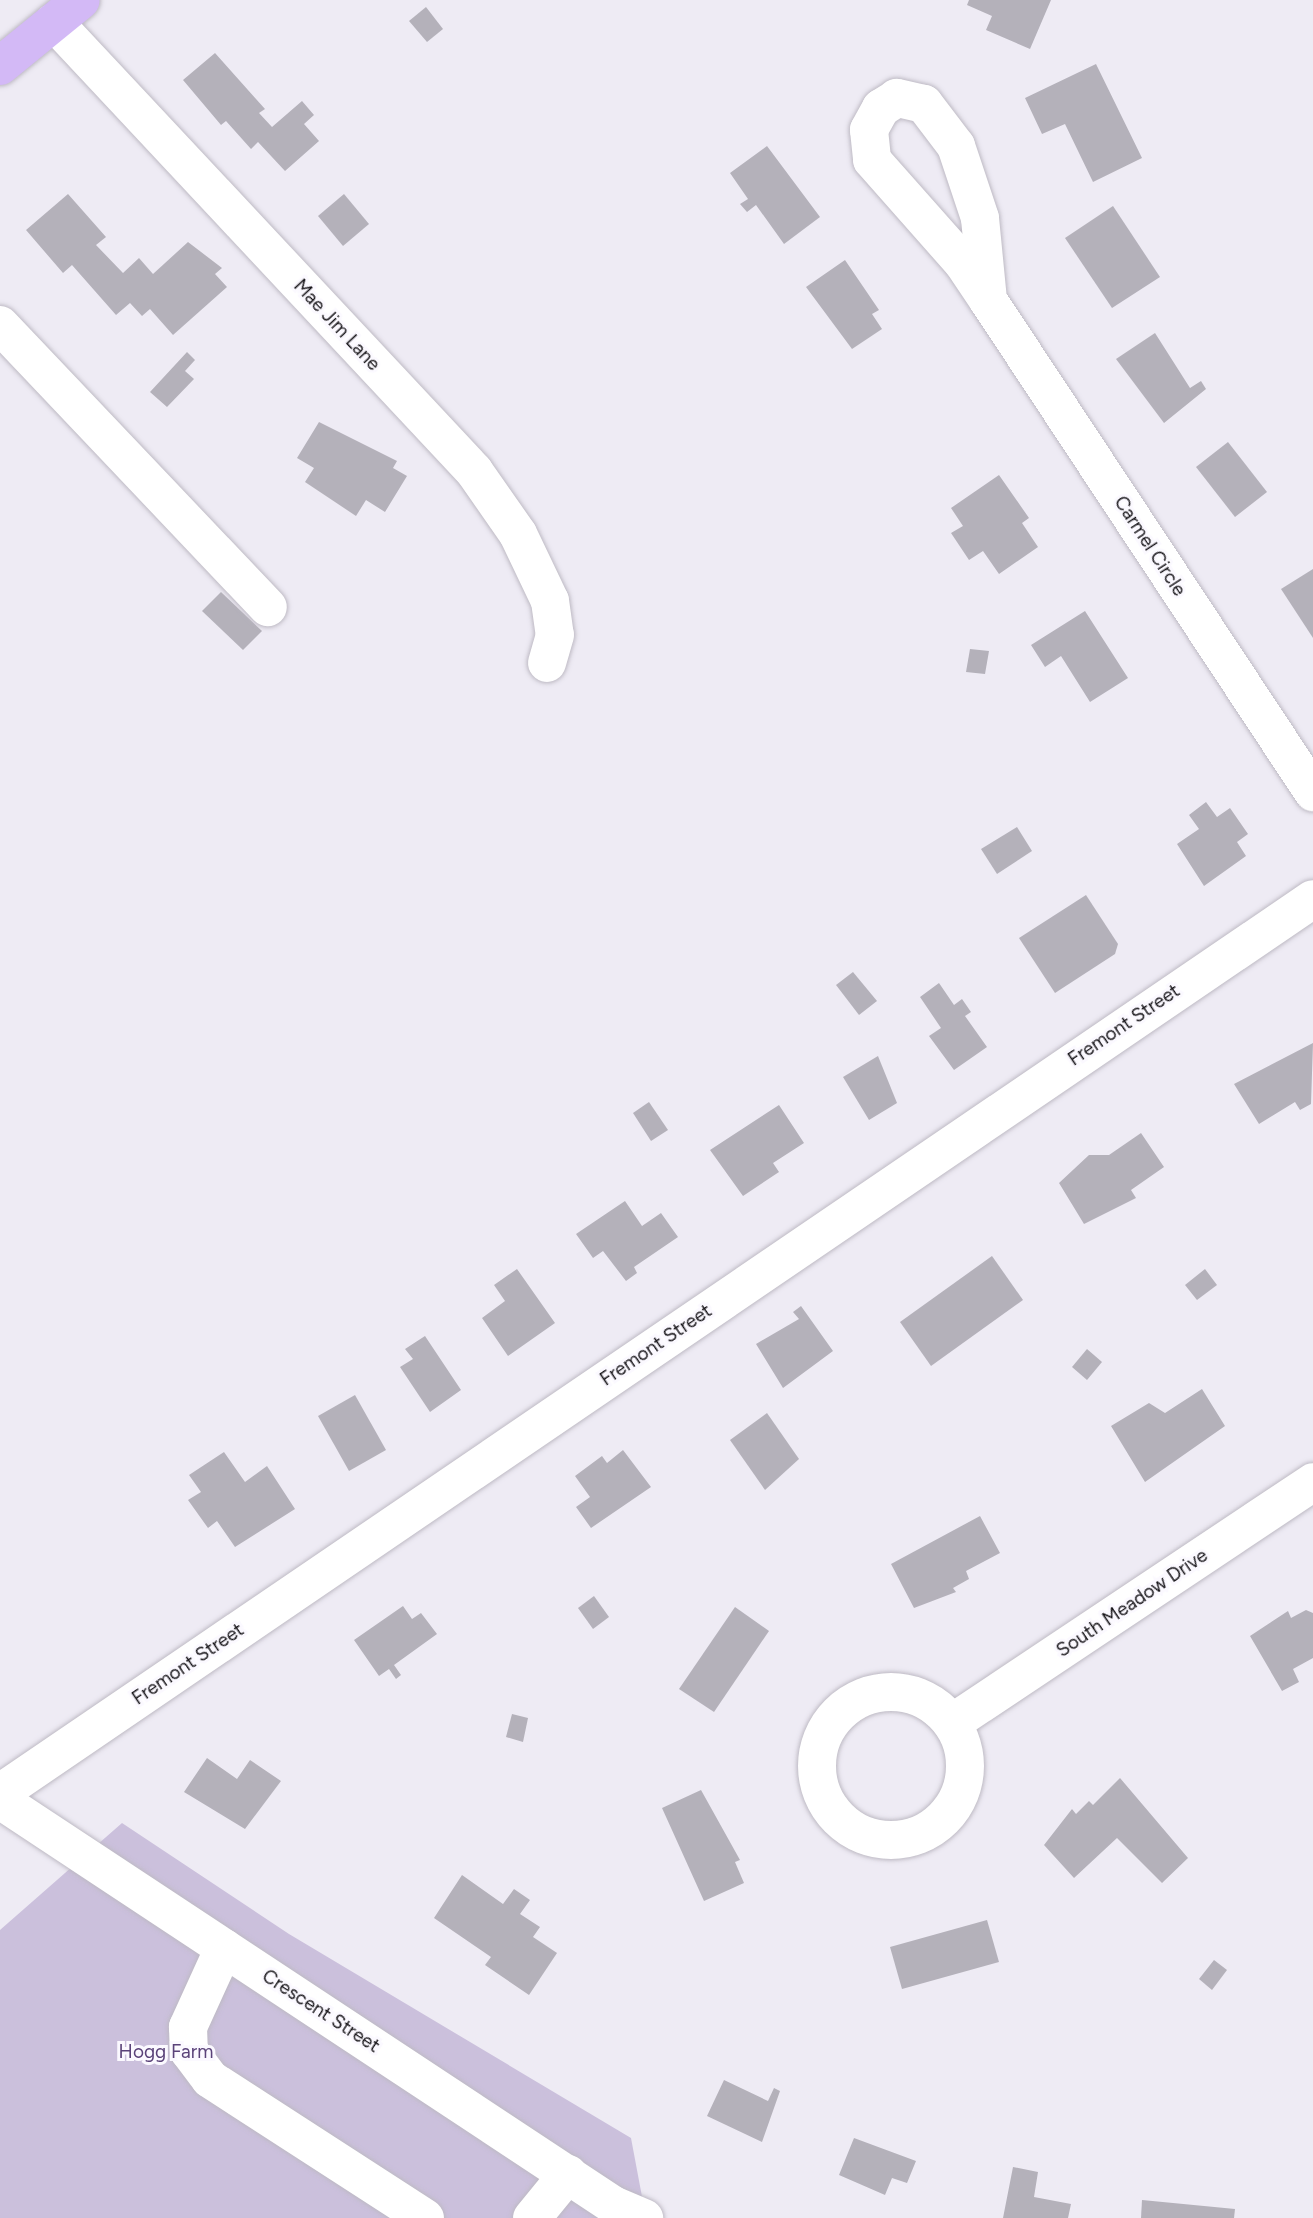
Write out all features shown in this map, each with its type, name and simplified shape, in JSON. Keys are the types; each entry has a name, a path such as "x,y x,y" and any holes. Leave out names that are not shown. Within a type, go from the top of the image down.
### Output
{"main road":[{"path":"0,66 68,11"}],"street":[{"name":"Mae Jim Lane","path":"68,11 474,471 518,534 550,601 555,635 547,663"},
{"name":"Carmel Circle","path":"988,300 980,218 956,146 924,104 897,98 874,119 867,142 872,160 964,263 988,300 1313,792"},
{"path":"0,324 268,607"},
{"name":"Fremont Street","path":"0,1793 1313,899"},
{"name":"South Meadow Drive","path":"951,1723 1313,1482"},
{"name":"Crescent Street","path":"0,1800 568,2175 644,2218"},
{"path":"225,1948 188,2027 196,2061 210,2079 425,2218"},
{"path":"532,2218 568,2175"}],"green space":[{"name":"Hogg Farm","path":"122,1823 289,1934 631,2138 646,2218 0,2218 0,1930"}],"building":[{"path":"969,0 1051,0 1030,49 986,30 992,16 967,5"},
{"path":"426,7 443,29 427,42 409,21"},
{"path":"215,53 265,109 259,113 272,127 302,101 314,115 304,124 319,141 285,171 258,142 251,149 226,121 221,125 183,80"},
{"path":"1096,64 1142,158 1093,182 1065,124 1042,134 1025,98"},
{"path":"767,146 820,217 784,244 756,205 747,212 740,204 748,199 730,173"},
{"path":"68,194 106,237 96,245 123,273 139,258 153,274 188,242 222,268 215,274 227,287 173,335 150,309 142,316 130,303 116,315 72,265 63,273 26,230"},
{"path":"344,194 369,224 343,246 318,216"},
{"path":"1113,206 1160,277 1112,308 1065,238"},
{"path":"845,260 879,310 872,314 882,329 852,349 806,287"},
{"path":"1155,333 1190,388 1201,381 1206,389 1164,423 1116,359"},
{"path":"187,352 195,360 185,371 194,379 167,407 150,392"},
{"path":"319,422 397,461 393,468 407,476 385,512 366,500 356,516 305,482 314,468 297,458"},
{"path":"1228,442 1267,492 1235,517 1196,467"},
{"path":"999,475 1029,518 1022,523 1038,547 999,574 983,551 969,560 951,533 963,526 951,508"},
{"path":"1313,569 1313,638 1281,589"},
{"path":"221,592 262,631 243,650 202,611"},
{"path":"1085,611 1128,678 1090,702 1061,656 1045,667 1031,645"},
{"path":"970,649 989,651 985,674 966,672"},
{"path":"1206,802 1217,817 1230,808 1248,834 1237,842 1246,856 1204,886 1177,844 1199,829 1189,815"},
{"path":"1017,827 1032,851 997,874 981,849"},
{"path":"1086,895 1118,944 1115,954 1055,993 1019,938"},
{"path":"853,972 877,1001 859,1015 836,985"},
{"path":"939,983 954,1005 962,999 971,1012 965,1016 987,1047 954,1070 929,1036 941,1028 920,997"},
{"path":"1313,1043 1311,1104 1300,1110 1295,1102 1259,1124 1234,1084"},
{"path":"878,1056 897,1103 869,1120 843,1077"},
{"path":"649,1102 668,1130 651,1141 633,1113"},
{"path":"779,1105 804,1143 773,1163 779,1172 743,1196 710,1150"},
{"path":"1141,1133 1164,1167 1131,1190 1136,1198 1084,1224 1059,1183 1089,1155 1109,1155"},
{"path":"625,1201 642,1226 661,1213 678,1237 634,1267 637,1273 626,1281 603,1251 593,1258 576,1234"},
{"path":"992,1256 1023,1300 931,1366 900,1322"},
{"path":"517,1269 555,1323 508,1356 482,1318 505,1301 494,1285"},
{"path":"1205,1269 1217,1285 1197,1300 1185,1285"},
{"path":"801,1306 833,1351 783,1388 756,1344 799,1319 793,1312"},
{"path":"425,1336 461,1390 430,1412 400,1367 413,1359 405,1349"},
{"path":"1087,1349 1102,1362 1087,1380 1072,1367"},
{"path":"1202,1389 1225,1426 1145,1482 1111,1426 1149,1403 1165,1413"},
{"path":"355,1395 386,1450 349,1471 318,1416"},
{"path":"767,1413 799,1459 765,1490 730,1440"},
{"path":"623,1450 651,1487 591,1528 576,1507 590,1497 575,1476 602,1456 607,1463"},
{"path":"224,1452 245,1482 267,1466 295,1509 235,1547 217,1521 208,1528 188,1500 201,1492 189,1475"},
{"path":"980,1516 1000,1553 966,1571 969,1579 953,1588 956,1592 914,1608 891,1564"},
{"path":"594,1596 609,1617 593,1629 578,1608"},
{"path":"403,1606 412,1619 421,1613 437,1634 394,1665 401,1675 396,1679 389,1669 379,1676 354,1640"},
{"path":"735,1607 769,1631 714,1712 679,1689"},
{"path":"1306,1610 1313,1613 1313,1658 1293,1669 1299,1682 1282,1691 1250,1636 1288,1611 1291,1618"},
{"path":"512,1714 528,1718 523,1742 506,1737"},
{"path":"207,1758 237,1779 250,1760 281,1781 245,1829 184,1792"},
{"path":"1120,1778 1188,1858 1162,1883 1117,1838 1074,1878 1044,1845 1072,1809 1076,1814 1089,1801 1093,1805"},
{"path":"701,1790 740,1860 735,1862 744,1883 704,1901 662,1808"},
{"path":"462,1875 503,1904 514,1889 530,1900 520,1914 540,1927 533,1937 557,1953 529,1995 485,1965 491,1957 434,1918"},
{"path":"987,1920 999,1962 902,1989 890,1947"},
{"path":"1214,1960 1227,1970 1212,1990 1199,1979"},
{"path":"724,2080 768,2101 774,2088 780,2091 762,2142 707,2116"},
{"path":"854,2138 916,2161 907,2183 892,2178 885,2195 839,2175"},
{"path":"1013,2167 1038,2172 1034,2197 1071,2204 1068,2218 1003,2218"},
{"path":"1142,2200 1235,2209 1234,2218 1141,2218"}]}
